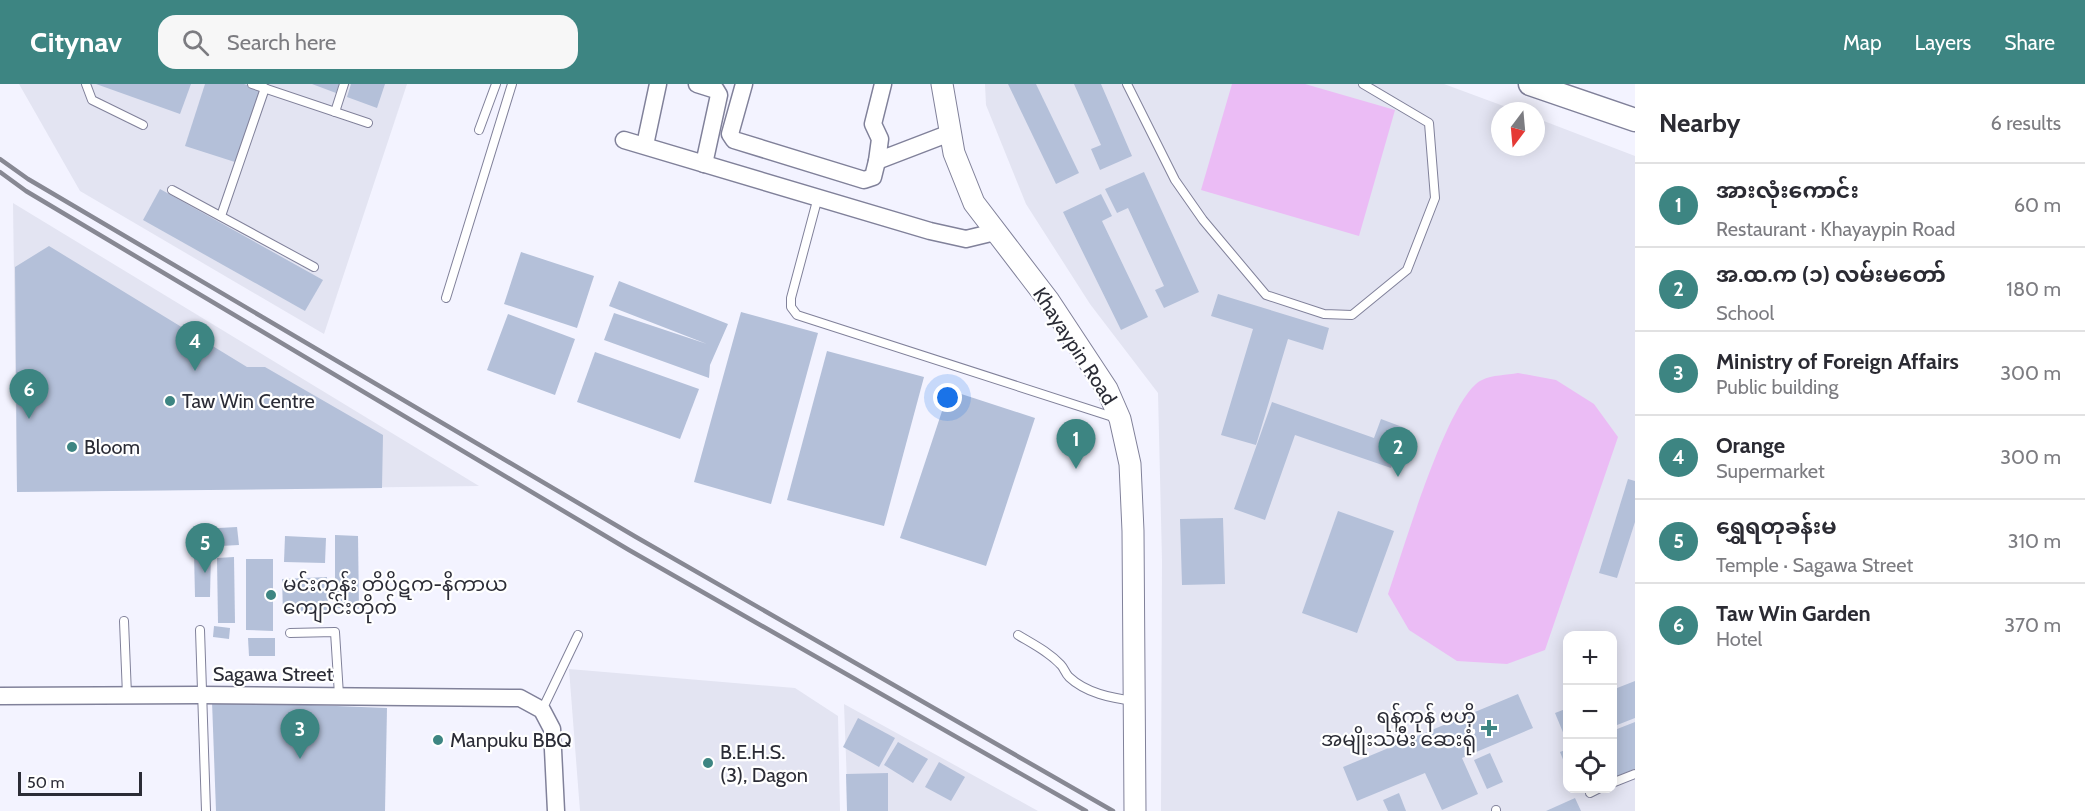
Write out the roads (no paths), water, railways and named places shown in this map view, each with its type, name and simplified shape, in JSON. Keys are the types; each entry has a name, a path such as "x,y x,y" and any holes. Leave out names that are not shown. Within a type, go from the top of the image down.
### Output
{"main road":[{"path":"1530,84 1635,120"}],"street":[{"path":"645,145 658,84"},
{"path":"698,84 716,90 719,95 704,164"},
{"path":"744,84 730,134 734,140 864,180 873,177 877,161 880,139 873,124 884,84"},
{"name":"Khayaypin Road","path":"942,84 950,134 960,173 969,193 994,232 1049,301 1107,389 1120,419 1130,464 1135,811"},
{"path":"877,161 950,134"},
{"path":"624,140 966,239 994,232"},
{"name":"Sagawa Street","path":"0,696 200,694 520,698 542,710"},
{"path":"542,710 552,729 556,811"}],"lane":[{"path":"86,84 92,100 143,125"},
{"path":"252,84 368,123"},
{"path":"335,112 344,84"},
{"path":"479,130 496,84"},
{"path":"446,298 512,84"},
{"path":"1126,84 1175,180 1203,220 1266,295 1324,314 1352,315 1407,270 1435,198 1429,123 1363,84"},
{"path":"221,216 265,88"},
{"path":"172,190 314,267"},
{"path":"818,197 791,298 791,307 797,315 1120,419"},
{"path":"124,621 127,694"},
{"path":"200,630 200,694 206,811"},
{"path":"290,633 335,632 339,695"},
{"path":"542,710 578,635"},
{"path":"1018,635 1041,649 1061,666 1068,676 1092,691 1109,698 1134,701"},
{"path":"1617,781 1635,774"}],"railway":[{"path":"0,159 28,179 636,537 1113,811"},
{"path":"0,172 26,191 629,550 1086,811"}],"place":[{"name":"Orange","path":"195,371"},
{"name":"Taw Win Centre","path":"170,401"},
{"name":"Taw Win Garden","path":"29,419"},
{"name":"Bloom","path":"72,447"},
{"name":"အားလုံးကောင်း","path":"1076,469"},
{"name":"အ.ထ.က (၁) လမ်းမတော်","path":"1398,477"},
{"name":"ရွှေရတုခန်းမ","path":"205,573"},
{"name":"မင်းကွန်း တိပိဋက-နိကာယ ကျောင်းတိုက်","path":"271,595"},
{"name":"ရန်ကုန် ဗဟို အမျိုးသမီး ဆေးရုံ","path":"1489,728"},
{"name":"Manpuku BBQ","path":"438,740"},
{"name":"Ministry of Foreign Affairs","path":"300,759"},
{"name":"B.E.H.S. (3), Dagon","path":"708,763"}]}
